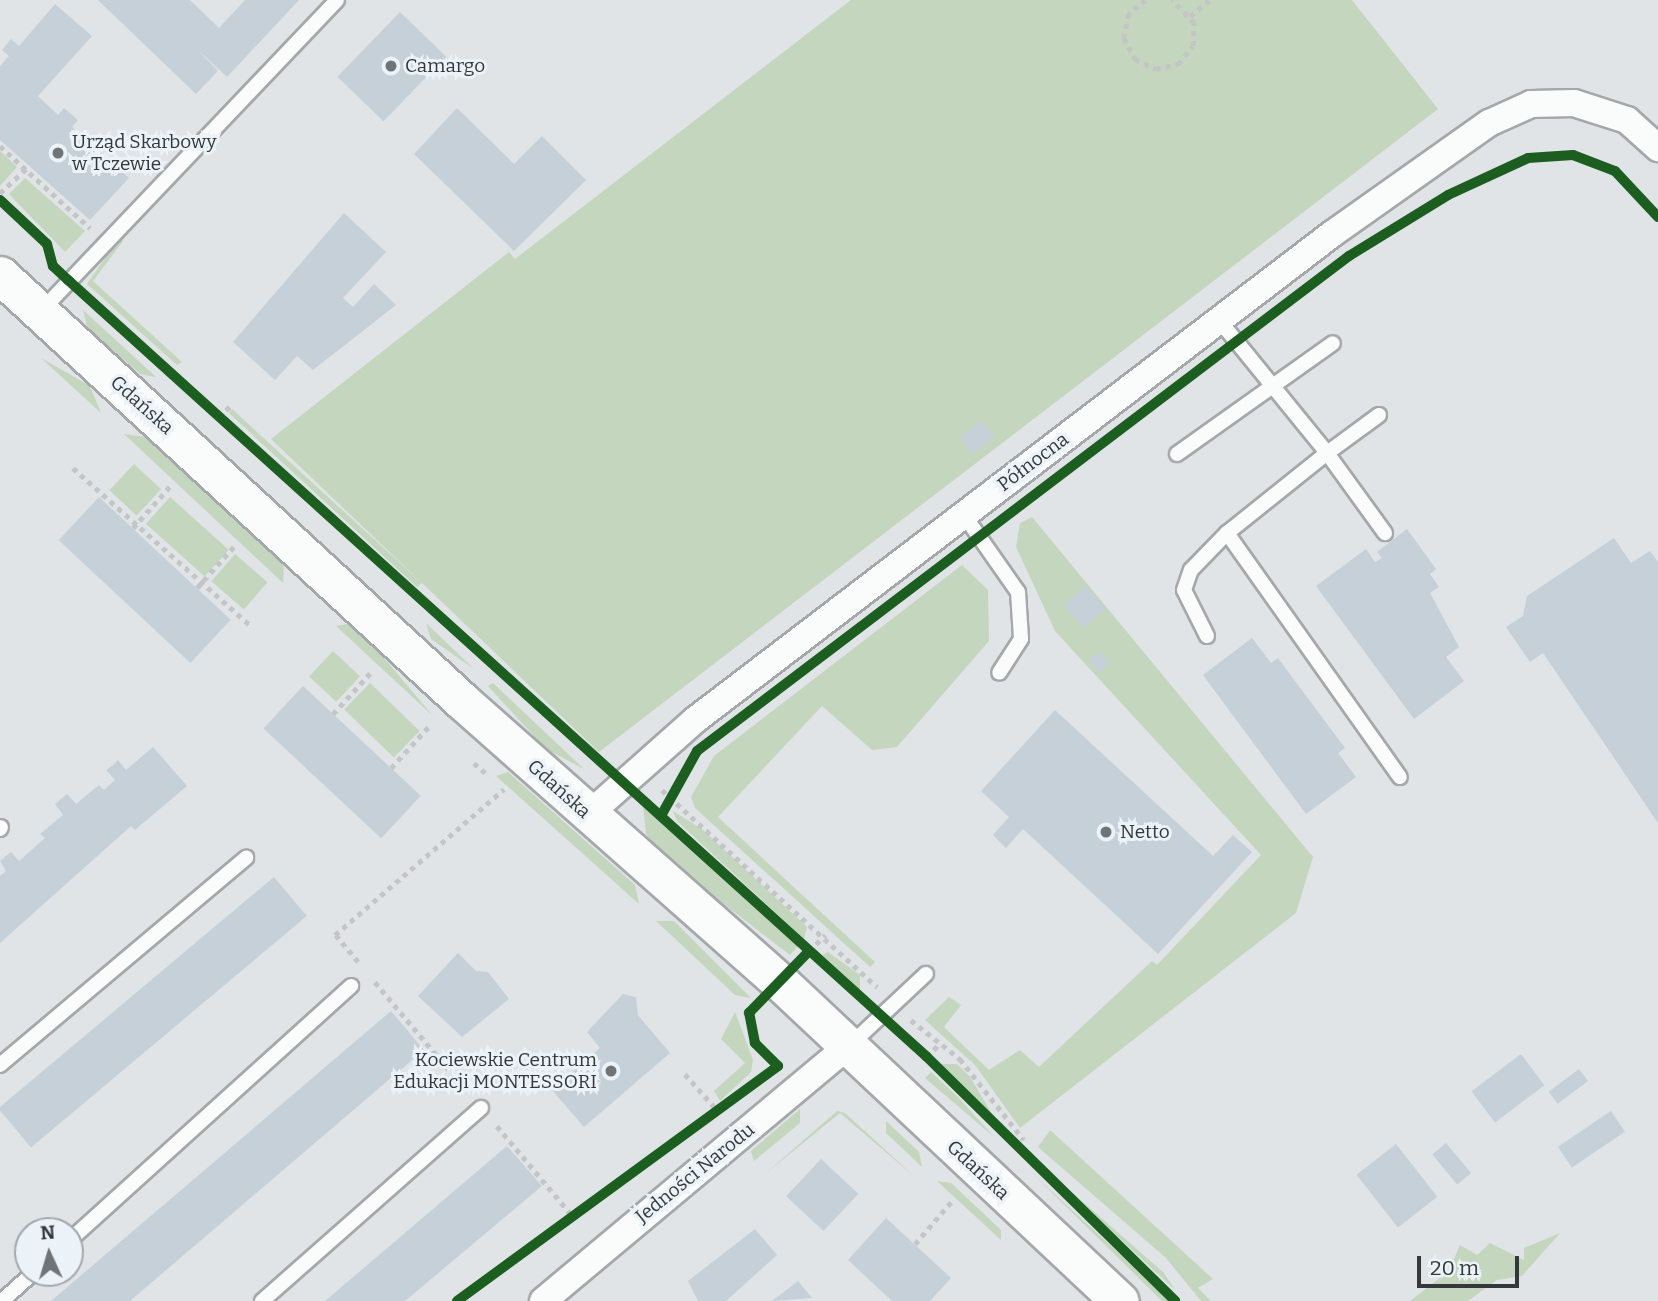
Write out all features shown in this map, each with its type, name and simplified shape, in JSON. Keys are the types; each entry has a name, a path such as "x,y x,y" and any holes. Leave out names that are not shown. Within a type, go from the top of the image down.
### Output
{"street":[{"name":"Północna","path":"588,815 695,720 1219,320 1489,123 1531,104 1574,103 1627,120 1658,148"},
{"name":"Gdańska","path":"0,275 588,815 848,1046 1120,1301"},
{"name":"Jedności Narodu","path":"543,1301 848,1046"}],"lane":[{"path":"40,312 337,0"},
{"path":"1219,320 1327,453 1385,533"},
{"path":"1177,454 1333,343"},
{"path":"1207,636 1184,590 1191,570 1227,534 1327,453 1379,415"},
{"path":"964,514 1018,592 1021,639 999,673"},
{"path":"1227,534 1400,777"},
{"path":"0,1065 246,858"},
{"path":"848,1046 926,974"},
{"path":"84,1227 351,986"},
{"path":"262,1301 481,1108"},
{"path":"2,1301 18,1287"}],"path":[{"path":"1146,0 1129,14 1124,38 1145,66 1168,68 1187,56 1195,34 1190,16 1172,0"},
{"path":"1190,16 1210,0"},
{"path":"0,146 27,167 105,242"},
{"path":"0,193 27,167"},
{"path":"219,417 230,406"},
{"path":"73,468 140,521 251,625"},
{"path":"133,528 171,485"},
{"path":"197,588 236,544"},
{"path":"333,714 373,670"},
{"path":"391,768 431,724"},
{"path":"652,783 671,797 825,936 937,1045 974,1074 1024,1140"},
{"path":"662,814 678,786"},
{"path":"361,965 335,935 508,792"},
{"path":"809,951 825,936"},
{"path":"799,942 818,960"},
{"path":"369,975 575,1219"},
{"path":"927,1057 937,1045"},
{"path":"685,1074 718,1111"},
{"path":"915,1244 952,1201"}],"green space":[{"path":"851,0 1352,0 1438,109 599,752 271,439 509,252 515,259"},
{"path":"0,151 17,167 0,186"},
{"path":"25,178 85,231 65,252 9,194"},
{"path":"119,238 123,241 93,281 182,362 177,365 87,284"},
{"path":"83,310 156,377 140,374 87,327"},
{"path":"41,358 90,386 101,413"},
{"path":"232,409 422,583 417,587 229,413"},
{"path":"124,434 146,437 284,564 283,583"},
{"path":"134,464 161,489 137,516 109,490"},
{"path":"170,497 229,550 205,577 146,524"},
{"path":"1032,517 1313,857 1296,913 1020,1128 975,1065 925,1020 949,997 961,1005 944,1027 989,1070 1020,1050 1039,1067 1152,961 1157,965 1261,855 1055,631 1016,547 1020,523"},
{"path":"235,554 267,582 244,609 211,581"},
{"path":"962,565 988,590 989,641 897,747 872,750 822,706 718,817 875,962 870,967 695,808 691,797 714,756"},
{"path":"426,623 474,669 431,639"},
{"path":"348,624 374,646 433,716 336,626"},
{"path":"333,651 360,676 336,702 309,677"},
{"path":"370,683 420,731 394,758 344,710"},
{"path":"493,683 584,769 546,749 488,686"},
{"path":"508,772 635,885 639,904 496,776"},
{"path":"643,806 798,946 790,955 663,857 646,834"},
{"path":"673,811 702,829 807,927 804,939 677,821"},
{"path":"656,921 674,921 751,998 735,995"},
{"path":"828,952 860,975 860,990 822,955"},
{"path":"735,1012 753,1060 751,1072 720,1101 714,1091 745,1063 721,1039"},
{"path":"940,1064 957,1064 970,1077 1000,1127"},
{"path":"931,1072 958,1097 994,1137 925,1078"},
{"path":"800,1109 800,1123 754,1161 751,1151"},
{"path":"837,1111 845,1113 916,1178 840,1113 765,1174"},
{"path":"886,1121 919,1152 922,1167 886,1133"},
{"path":"1050,1130 1213,1279 1198,1288 1211,1301 1201,1301 1166,1258 1038,1147"},
{"path":"1042,1166 1164,1273 1175,1290"},
{"path":"1033,1174 1159,1290 1169,1301 1162,1301"},
{"path":"937,1181 951,1183 1001,1230 1001,1240"},
{"path":"1560,1233 1522,1276 1497,1280 1468,1301 1410,1301 1449,1271 1460,1245 1477,1255 1490,1243 1524,1260 1524,1248"}],"building":[{"path":"98,0 190,0 219,28 245,0 299,0 227,77 198,50 218,71 196,94"},
{"name":"Urząd Skarbowy w Tczewie","path":"55,4 92,36 38,96 58,115 64,108 78,120 72,127 129,178 90,220 0,140 0,66 9,56 2,50 11,39 19,46"},
{"name":"Camargo","path":"400,12 446,56 384,121 337,77"},
{"path":"457,108 514,164 542,136 586,180 514,251 414,154"},
{"path":"344,213 386,252 343,298 353,307 374,284 396,305 313,370 297,356 275,380 233,342"},
{"path":"982,421 994,437 972,454 960,438"},
{"path":"99,497 231,620 190,663 59,540"},
{"path":"1407,529 1436,569 1430,574 1439,587 1430,593 1459,647 1446,657 1464,681 1414,719 1316,586 1366,549 1375,562 1382,558 1377,552"},
{"path":"1614,538 1631,563 1650,551 1658,562 1658,823 1543,653 1530,662 1506,627 1523,616 1527,596"},
{"path":"1086,586 1105,609 1083,628 1064,605"},
{"path":"1252,638 1271,663 1278,658 1345,748 1338,753 1356,777 1306,814 1203,675"},
{"path":"1099,652 1109,663 1099,673 1089,661"},
{"path":"303,686 421,796 381,838 263,728"},
{"name":"Netto","path":"1055,710 1213,856 1233,835 1252,852 1158,954 1023,829 1006,848 993,835 1009,817 981,791"},
{"path":"153,747 187,786 135,830 131,826 0,943 0,876 6,871 0,861 11,852 19,861 45,838 40,834 63,815 55,804 67,794 76,804 99,785 104,790 115,780 106,770 118,760 126,770"},
{"path":"274,877 307,916 31,1147 0,1111 0,1107"},
{"path":"458,953 476,971 488,972 509,999 462,1037 418,996"},
{"name":"Kociewskie Centrum Edukacji MONTESSORI","path":"623,994 636,997 638,1015 670,1053 584,1127 552,1090 600,1048 587,1032"},
{"path":"391,1011 424,1050 130,1301 51,1301 67,1287 84,1287 84,1273"},
{"path":"1521,1054 1544,1085 1495,1122 1471,1091"},
{"path":"1579,1069 1588,1081 1558,1104 1549,1092"},
{"path":"1611,1111 1625,1132 1572,1168 1558,1147"},
{"path":"1446,1143 1471,1173 1457,1184 1432,1155"},
{"path":"1396,1144 1437,1197 1398,1228 1357,1175"},
{"path":"507,1146 542,1186 405,1301 325,1301"},
{"path":"821,1159 858,1194 824,1231 786,1196"},
{"path":"886,1218 951,1278 930,1301 892,1301 848,1260"},
{"path":"755,1229 777,1255 726,1301 698,1301 688,1281"},
{"path":"798,1281 812,1298 772,1301"}],"cycle path":[{"path":"662,814 697,751 1349,256 1448,195 1528,158 1573,155 1615,171 1658,217"},
{"path":"0,200 47,244 53,266 927,1057 1175,1301"},
{"path":"457,1301 778,1066 755,1043 749,1013 809,951"}],"place":[{"name":"Camargo","path":"391,66"},
{"name":"Urząd Skarbowy w Tczewie","path":"58,153"},
{"name":"Netto","path":"1106,832"},
{"name":"Kociewskie Centrum Edukacji MONTESSORI","path":"611,1071"}]}
